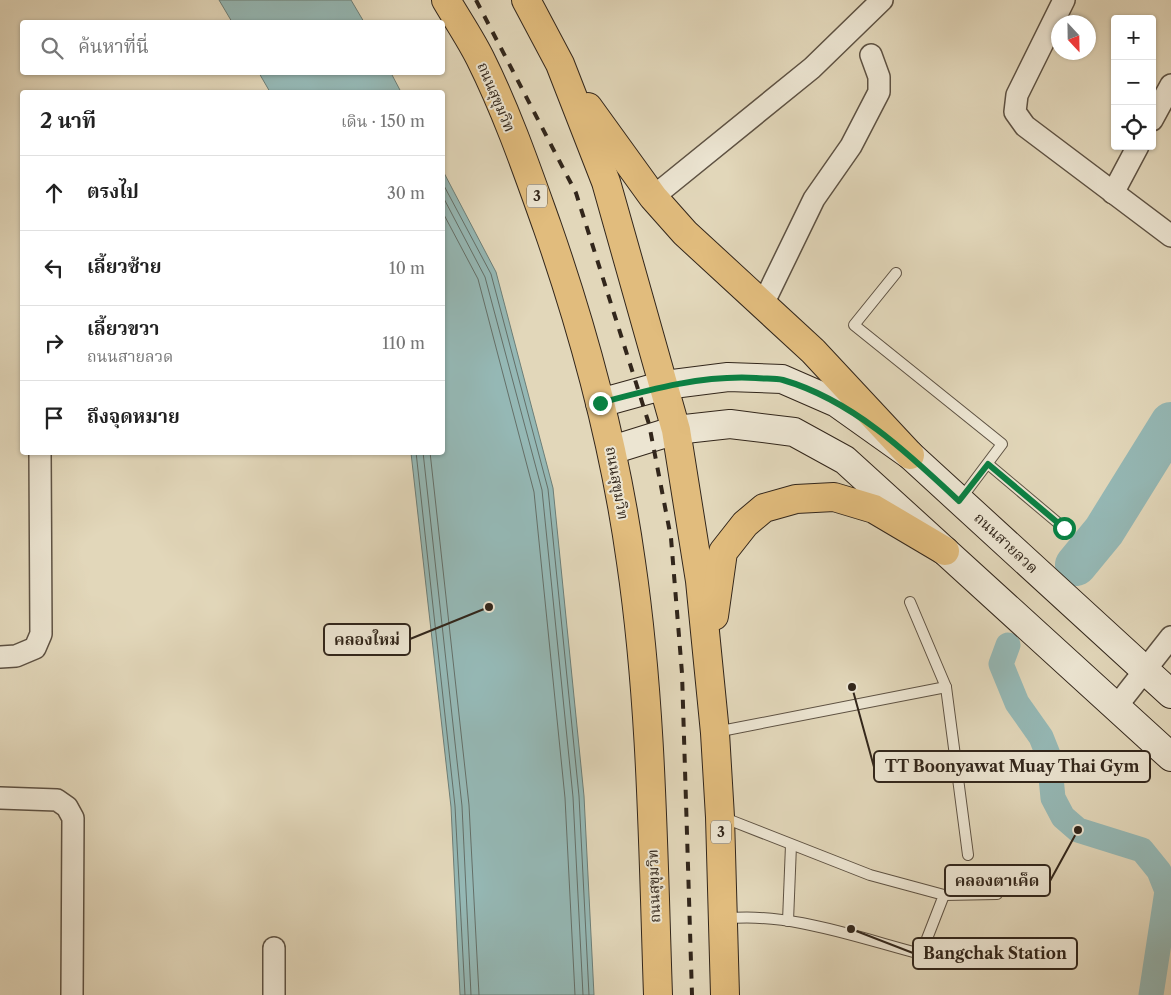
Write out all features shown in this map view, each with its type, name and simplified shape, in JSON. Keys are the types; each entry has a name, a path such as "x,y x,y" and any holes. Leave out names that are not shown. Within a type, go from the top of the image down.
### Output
{"highway":[{"name":"ถนนสุขุมวิท","path":"446,0 480,59 528,173 568,288 612,450 631,561 642,655 649,757 658,995"},
{"name":"3","path":"529,1 560,64 606,182 676,430 698,572 715,733 720,817 724,995"},
{"path":"560,64 603,129 653,197 685,234 814,351 910,456"},
{"path":"709,670 716,595 724,552 744,524 764,508 796,499 834,497 874,509 945,552"}],"main road":[{"name":"ถนนสายลวด","path":"600,403 664,385 728,376 782,380 837,403 910,456 1171,694"},
{"path":"612,450 676,430 730,424 794,432 845,460 1171,757"}],"street":[{"path":"653,197 812,68 882,0"},
{"path":"1064,0 1017,95 1015,112 1024,126 1171,236"},
{"path":"763,304 814,199 851,146 878,92 879,77 871,55"},
{"path":"1156,113 1171,85"},
{"path":"1113,192 1136,150"},
{"path":"0,657 16,656 35,648 40,634 40,455"},
{"path":"1116,707 1146,672 1171,637"},
{"path":"0,798 57,800 66,807 73,818 72,995"},
{"path":"274,948 274,995"}],"lane":[{"path":"896,273 854,325 1002,444 959,501"},
{"path":"988,464 1064,528"},
{"path":"910,602 946,688 968,855"},
{"path":"715,733 946,688"},
{"path":"720,817 870,875 944,895 997,894"},
{"path":"788,921 791,845"},
{"path":"722,919 745,916 788,921 921,954 944,895"}],"water":[{"path":"219,0 351,0 363,20 231,20"},
{"path":"260,75 392,75 400,90 269,90"},
{"path":"445,175 496,272 553,488 584,796 594,995 460,995 451,807 411,455 445,455"}],"waterway":[{"path":"1076,565 1104,531 1171,423"},
{"path":"1008,645 1001,664 1017,703 1041,737 1049,757 1053,798 1063,817 1078,830 1142,850 1159,871 1167,891 1151,995"}],"railway":[{"path":"476,0 576,193 649,424 671,538 682,673 692,995"}],"place":[{"name":"คลองใหม่","path":"489,607"},
{"name":"TT Boonyawat Muay Thai Gym","path":"852,687"},
{"name":"คลองตาเค็ด","path":"1078,830"},
{"name":"Bangchak Station","path":"851,929"}],"route":[{"path":"600,403 664,385 728,376 782,380 837,403 910,456 959,501 988,464 1064,528"}]}
